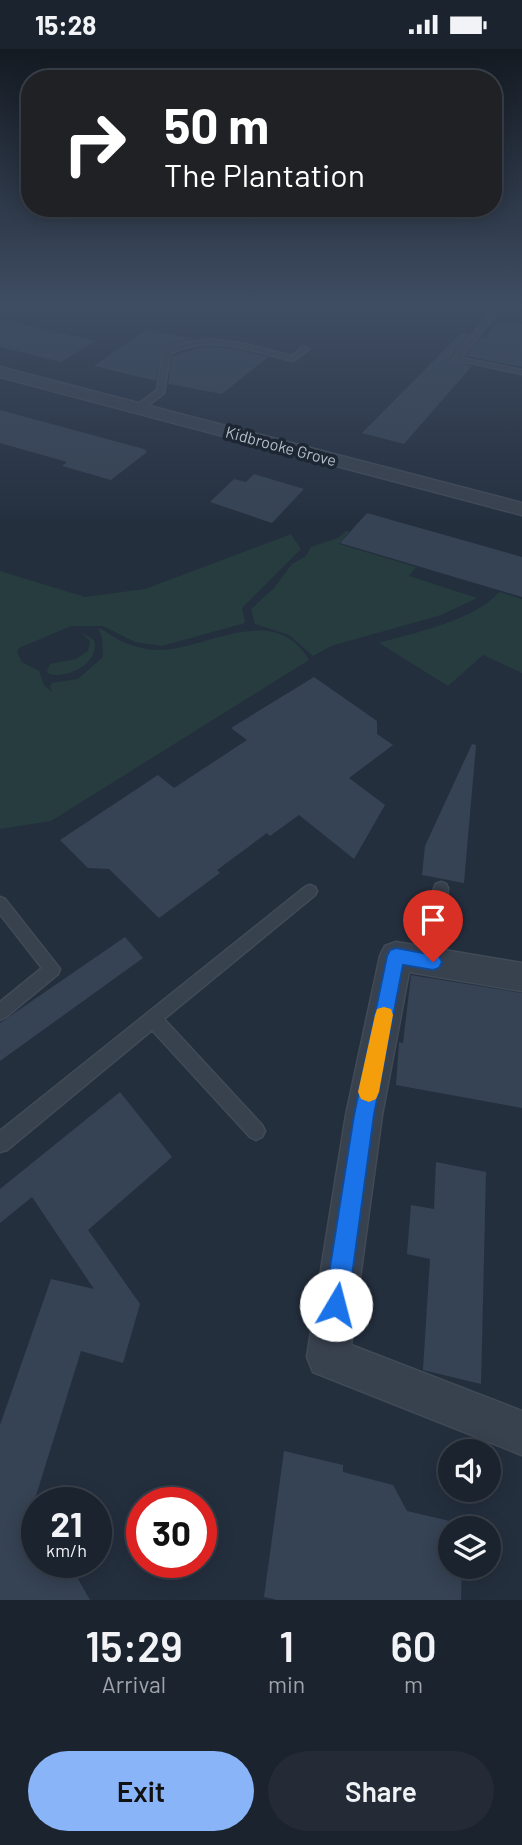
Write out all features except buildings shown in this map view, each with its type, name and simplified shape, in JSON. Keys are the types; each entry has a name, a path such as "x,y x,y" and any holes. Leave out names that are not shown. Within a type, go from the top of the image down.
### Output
{"street":[{"name":"Kidbrooke Grove","path":"25,378 522,509"},
{"path":"522,977 396,956 364,1115 328,1357 522,1433"}],"lane":[{"path":"139,408 161,391 163,378"},
{"path":"433,962 441,888"},
{"path":"0,1143 310,891"},
{"path":"0,903 52,969 0,1012"},
{"path":"153,1019 256,1131"}],"green space":[{"path":"346,531 349,532 339,544 416,567 409,576 477,598 441,615 331,646 313,656 289,635 255,624 251,609 274,588 292,564 306,556 311,547 338,538"},
{"path":"291,534 301,549 242,608 245,623 162,646 135,642 103,626 71,626 19,648 17,652 22,662 39,671 44,685 52,692 52,683 78,679 103,657 102,637 98,628 130,645 158,650 259,630 278,633 294,642 309,660 51,821 0,829 0,571 85,597 145,589"},
{"path":"499,592 522,599 522,673 483,655 448,686 379,643 460,618 489,602"},
{"path":"82,633 94,640 95,648 88,662 74,672 49,674 47,671 50,664 76,659 88,651 90,641"}],"slow traffic":[{"path":"369,1092 384,1015"}],"route":[{"path":"336,1305 364,1115 396,956 433,962"}]}
